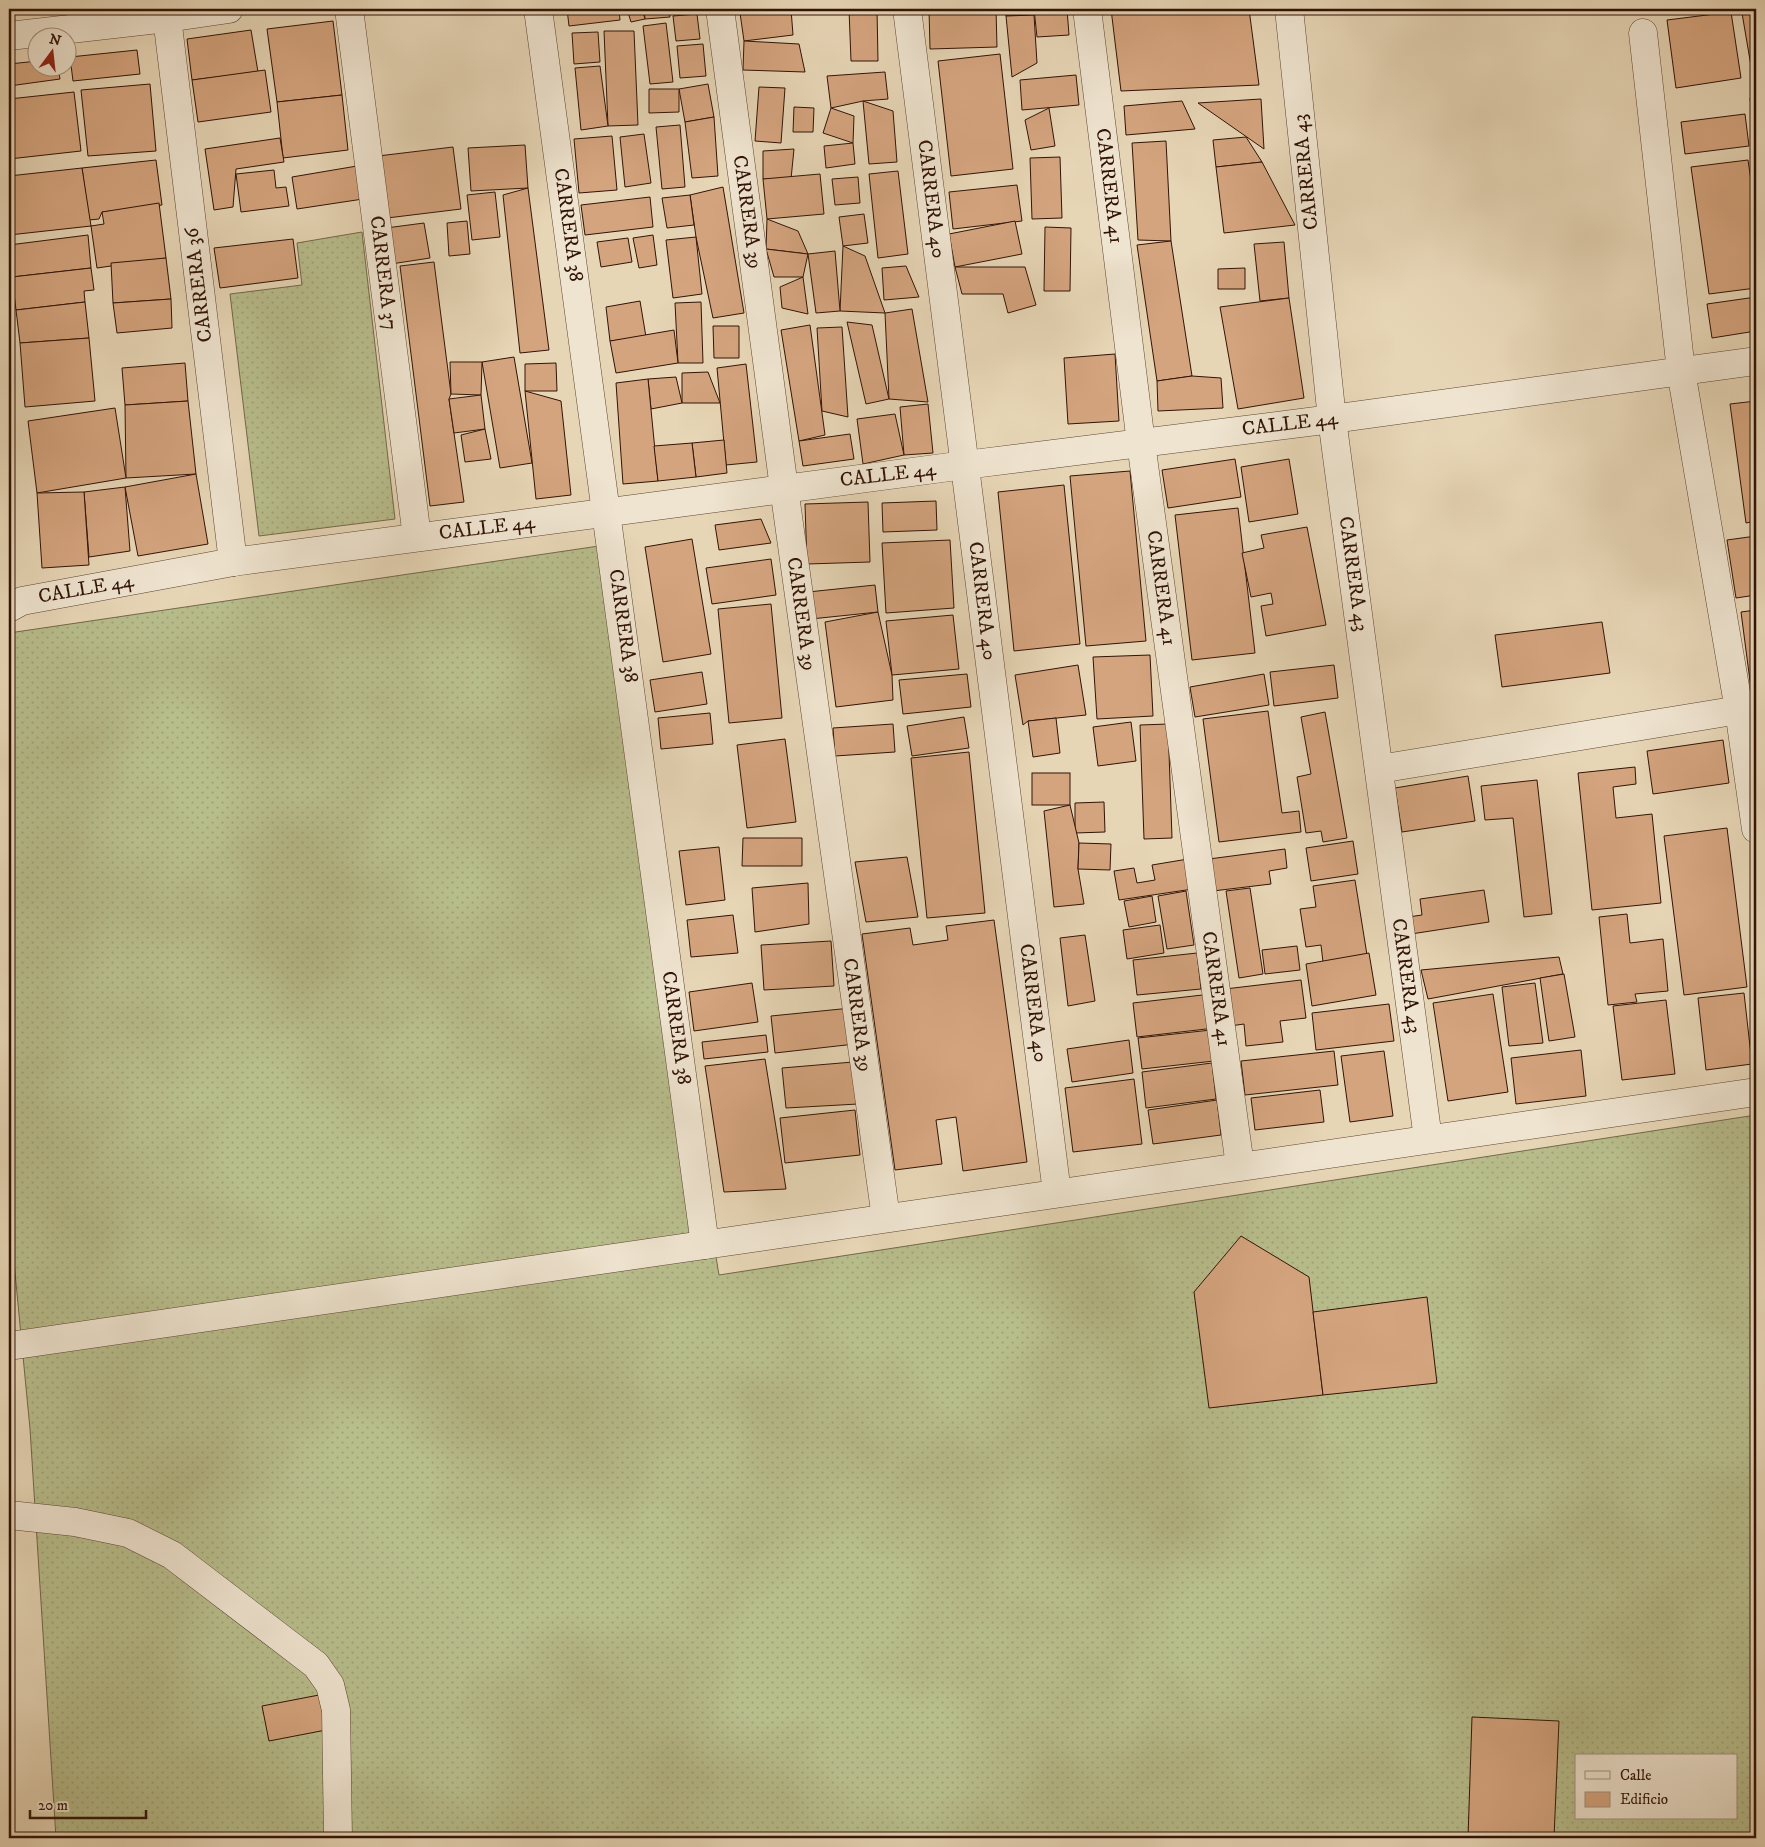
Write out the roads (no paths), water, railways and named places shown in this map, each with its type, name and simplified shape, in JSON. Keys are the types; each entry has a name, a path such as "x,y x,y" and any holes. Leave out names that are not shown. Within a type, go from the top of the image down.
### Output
{"street":[{"path":"9,36 167,14 229,9"},
{"name":"CARRERA 37","path":"349,9 417,537"},
{"name":"CARRERA 38","path":"538,9 705,1244"},
{"name":"CARRERA 39","path":"720,9 784,488 886,1218"},
{"name":"CARRERA 40","path":"907,9 1057,1193"},
{"name":"CARRERA 41","path":"1087,9 1141,443 1240,1166"},
{"name":"CARRERA 43","path":"1289,9 1332,419 1428,1139"},
{"name":"CARRERA 36","path":"167,14 232,562"},
{"path":"1643,33 1681,371 1739,710 1756,830"},
{"name":"CALLE 44","path":"13,601 232,562 784,488 1332,419 1756,360"},
{"path":"1379,769 1739,710"},
{"path":"9,1346 1756,1092"},
{"path":"9,1515 75,1522 128,1533 172,1555 316,1665 330,1685 336,1710 338,1838"}]}
